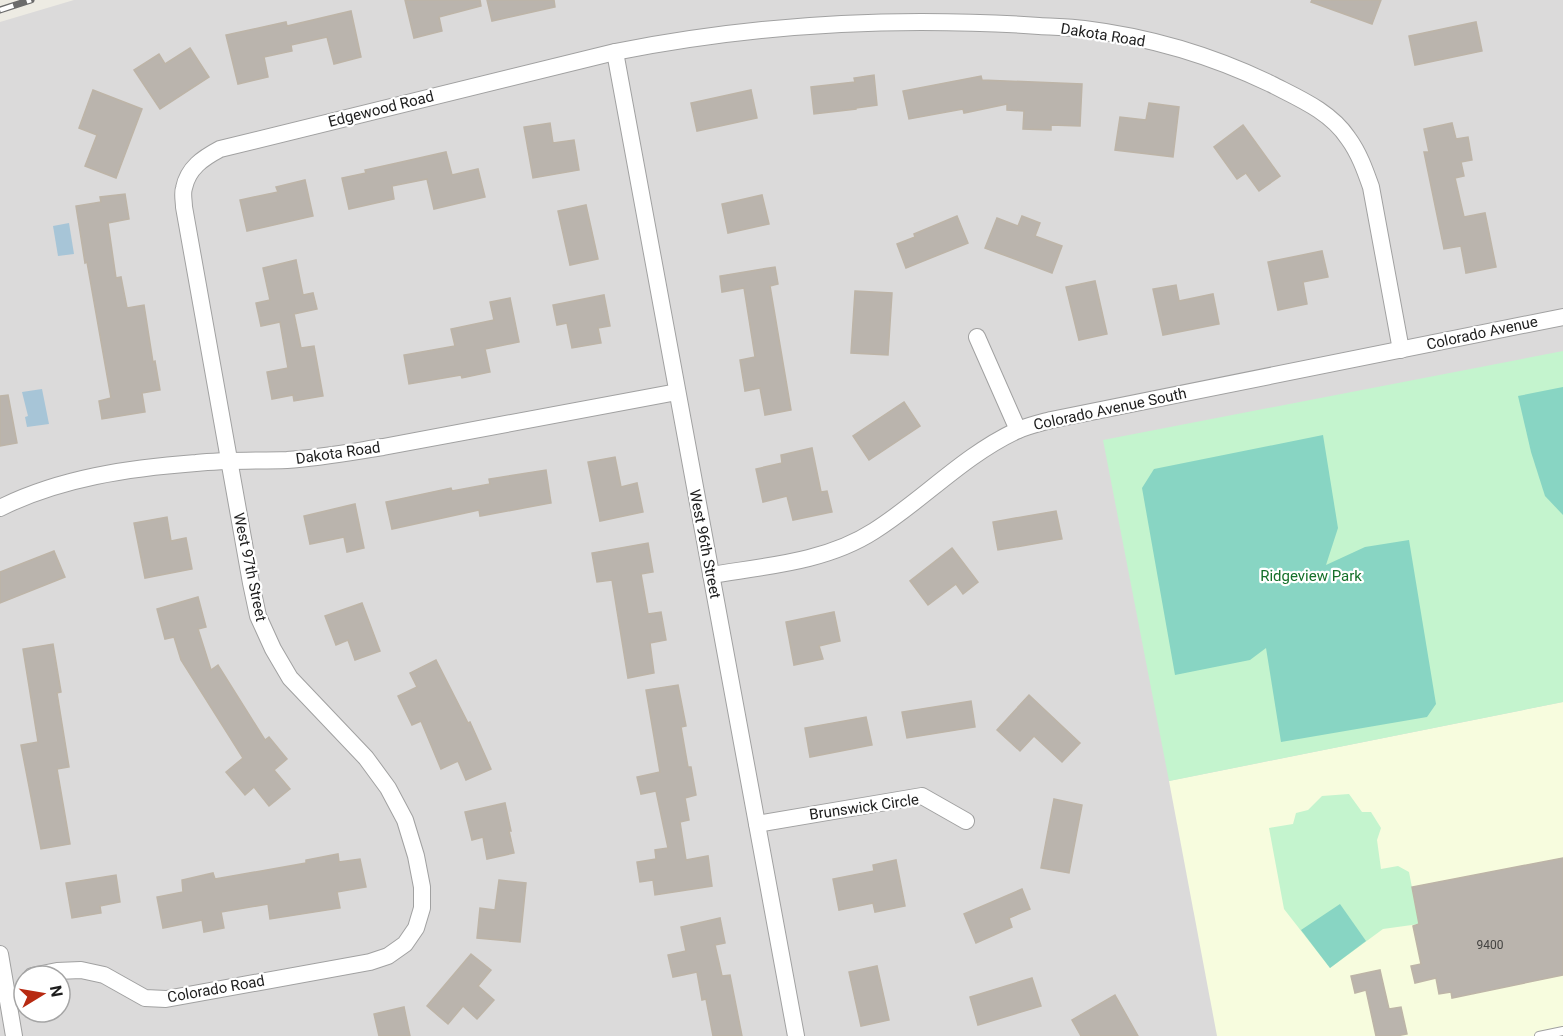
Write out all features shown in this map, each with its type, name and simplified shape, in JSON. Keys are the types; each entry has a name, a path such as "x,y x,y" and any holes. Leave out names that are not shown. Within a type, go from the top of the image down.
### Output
{"street":[{"name":"Dakota Road","path":"615,52 754,30 863,22 974,22 1104,32 1174,47 1242,70 1305,101 1329,117 1348,137 1362,162 1371,187 1401,350"},
{"name":"Edgewood Road","path":"184,207 183,189 190,172 203,158 220,149 615,52"},
{"name":"West 96th Street","path":"615,52 796,1036"},
{"name":"West 97th Street","path":"184,207 250,583 258,615 273,649 290,678 366,758 388,788 405,820 416,856 422,887 422,908 416,928 405,944 388,956 369,962"},
{"name":"Colorado Avenue","path":"1401,350 1563,317"},
{"path":"977,338 1018,430"},
{"name":"Colorado Avenue South","path":"711,575 800,560 838,550 873,532 971,458 1018,430 1051,420 1401,350"},
{"name":"Dakota Road","path":"0,508 70,482 133,470 197,463 290,460 371,449 677,392"},
{"name":"Brunswick Circle","path":"757,824 922,796 966,821"},
{"path":"0,954 2,982 14,1036"},
{"name":"Colorado Road","path":"72,970 104,975 145,998 166,999 369,962"}],"lane":[{"path":"1539,1036 1563,1031"}],"shaded area":[{"path":"74,0 1563,0 1563,1036 0,1036 0,22"},
{"path":"69,223 74,254 58,256 53,226"},
{"path":"42,389 49,424 27,427 25,417 28,416 22,392"},
{"path":"1563,702 1563,1036 1217,1036 1169,781"}],"green space":[{"name":"Ridgeview Park","path":"1563,351 1563,702 1169,781 1103,440"},
{"path":"1563,387 1563,515 1545,496 1531,452 1518,396"},
{"path":"1323,435 1338,528 1326,565 1365,547 1409,540 1436,704 1427,717 1281,742 1266,648 1250,660 1175,675 1142,488 1154,469"},
{"path":"1349,794 1362,812 1371,812 1381,828 1377,840 1381,869 1398,866 1409,872 1419,924 1383,929 1330,968 1284,909 1269,828 1293,824 1296,813 1308,810 1322,796"},
{"path":"1340,904 1366,941 1330,968 1301,930"}],"building":[{"path":"405,0 480,0 481,6 439,17 442,31 414,38"},
{"path":"487,0 554,0 555,7 492,21"},
{"path":"1312,0 1381,0 1372,24 1311,2"},
{"path":"351,11 361,57 334,64 327,37 291,45 292,51 264,57 268,77 238,84 226,35 286,22 287,26"},
{"path":"1476,22 1482,51 1415,65 1409,36"},
{"path":"190,48 209,77 160,109 134,70 159,54 165,64"},
{"path":"874,75 877,105 814,114 811,87 855,82 854,78"},
{"path":"981,76 982,80 1082,84 1080,126 1051,125 1051,130 1023,129 1024,111 1007,110 1007,104 964,113 963,109 909,119 903,91"},
{"path":"93,90 142,109 116,178 85,166 97,135 79,128"},
{"path":"751,90 757,118 697,131 691,103"},
{"path":"1149,103 1179,107 1173,157 1115,150 1120,117 1146,120"},
{"path":"550,123 553,143 574,140 579,170 533,178 524,127"},
{"path":"1452,123 1456,139 1468,137 1472,160 1461,162 1464,176 1455,178 1464,217 1485,213 1496,267 1466,273 1461,246 1444,249 1424,152 1429,152 1424,129"},
{"path":"1243,125 1280,176 1259,191 1246,173 1237,179 1214,147"},
{"path":"446,152 452,175 478,169 485,197 434,209 427,179 392,186 394,199 349,209 342,178 366,173 365,170"},
{"path":"305,180 313,216 247,231 240,200 278,192 276,187"},
{"path":"125,194 129,219 108,223 116,278 121,277 127,308 144,305 160,390 142,393 145,412 102,419 99,401 111,398 76,206 101,202 100,197"},
{"path":"762,195 769,224 728,233 722,204"},
{"path":"586,205 598,259 570,265 558,211"},
{"path":"957,216 968,243 906,268 897,244 915,237 914,234"},
{"path":"1022,216 1040,223 1035,236 1062,246 1052,273 985,248 997,218 1018,226"},
{"path":"1322,251 1328,277 1303,282 1307,304 1278,310 1268,262"},
{"path":"296,260 303,295 313,293 317,309 294,314 301,348 314,346 323,396 294,401 293,395 272,399 267,372 288,368 280,322 261,326 256,303 270,300 263,268"},
{"path":"775,267 778,284 770,286 791,410 765,415 760,388 745,391 740,360 755,357 744,288 722,292 720,276"},
{"path":"1095,281 1107,334 1079,340 1066,287"},
{"path":"1176,285 1179,301 1213,294 1219,324 1163,335 1153,289"},
{"path":"855,291 892,293 888,355 851,353"},
{"path":"604,295 610,326 598,328 601,343 572,348 567,323 557,325 553,305"},
{"path":"510,298 519,342 485,349 490,372 462,378 461,375 409,384 404,355 455,346 451,329 494,320 490,302"},
{"path":"8,395 17,443 0,446 0,396"},
{"path":"904,402 920,426 869,460 853,436"},
{"path":"812,448 821,492 827,491 832,512 793,520 787,496 763,502 756,469 782,463 781,455"},
{"path":"615,457 621,487 637,483 643,512 600,521 588,462"},
{"path":"546,470 551,503 480,516 479,510 392,529 386,502 451,488 452,491 490,484 489,479"},
{"path":"355,504 364,548 347,552 344,537 310,544 304,516"},
{"path":"1056,511 1062,539 998,550 993,522"},
{"path":"167,517 171,541 186,538 192,569 145,578 134,523"},
{"path":"648,543 653,572 641,574 648,614 661,612 666,640 650,643 654,673 628,678 612,580 597,582 592,553"},
{"path":"952,548 978,582 963,594 956,584 928,605 910,581"},
{"path":"54,551 65,577 0,603 0,572"},
{"path":"198,597 206,627 198,629 211,670 218,665 265,740 269,737 287,759 274,770 290,789 269,806 254,787 245,795 226,772 243,758 181,660 174,637 165,639 157,609"},
{"path":"362,603 380,651 355,660 348,640 336,645 325,616"},
{"path":"834,612 840,641 819,646 823,659 794,665 786,622"},
{"path":"53,644 61,692 57,693 69,767 57,769 70,844 41,849 21,745 38,742 23,649"},
{"path":"436,660 468,723 470,722 491,769 466,780 458,761 441,769 421,721 412,725 398,696 417,687 410,673"},
{"path":"678,685 686,726 681,727 696,795 685,798 689,820 680,822 686,860 708,856 712,886 655,895 653,880 640,882 637,862 656,859 655,850 668,848 656,791 641,794 637,777 660,772 646,690"},
{"path":"1029,695 1080,743 1062,762 1034,736 1020,751 997,730"},
{"path":"971,701 975,727 907,738 902,712"},
{"path":"866,717 872,745 810,757 805,728"},
{"path":"1054,799 1082,805 1069,873 1041,868"},
{"path":"505,803 514,853 487,859 483,837 472,840 465,812"},
{"path":"338,854 339,862 360,859 366,887 337,892 340,908 270,919 268,904 221,912 224,928 204,932 202,920 163,928 157,897 183,892 182,880 213,873 215,879 306,863 306,860"},
{"path":"1563,858 1563,975 1452,998 1451,992 1439,994 1436,978 1415,983 1411,966 1421,964 1413,926 1419,924 1412,887"},
{"path":"896,860 905,906 875,912 873,903 839,910 833,879 874,871 873,865"},
{"path":"116,875 120,902 100,906 101,913 72,918 66,883"},
{"path":"499,880 526,883 520,942 477,938 480,908 495,910"},
{"path":"1022,889 1030,909 1009,918 1012,927 976,943 964,914"},
{"path":"720,918 725,943 715,945 722,976 730,975 742,1036 713,1036 706,999 702,1000 697,972 673,977 668,955 686,951 681,927"},
{"path":"471,954 491,970 478,986 494,1000 477,1019 463,1006 448,1024 427,1006"},
{"path":"877,966 889,1020 861,1026 849,972"},
{"path":"1380,970 1389,1009 1401,1007 1407,1034 1376,1036 1366,990 1355,993 1351,976"},
{"path":"1032,978 1041,1006 978,1025 970,997"},
{"path":"1115,995 1138,1036 1081,1036 1072,1020"},
{"path":"404,1007 410,1036 379,1036 374,1014"}],"railway":[{"path":"0,10 31,0"}]}
